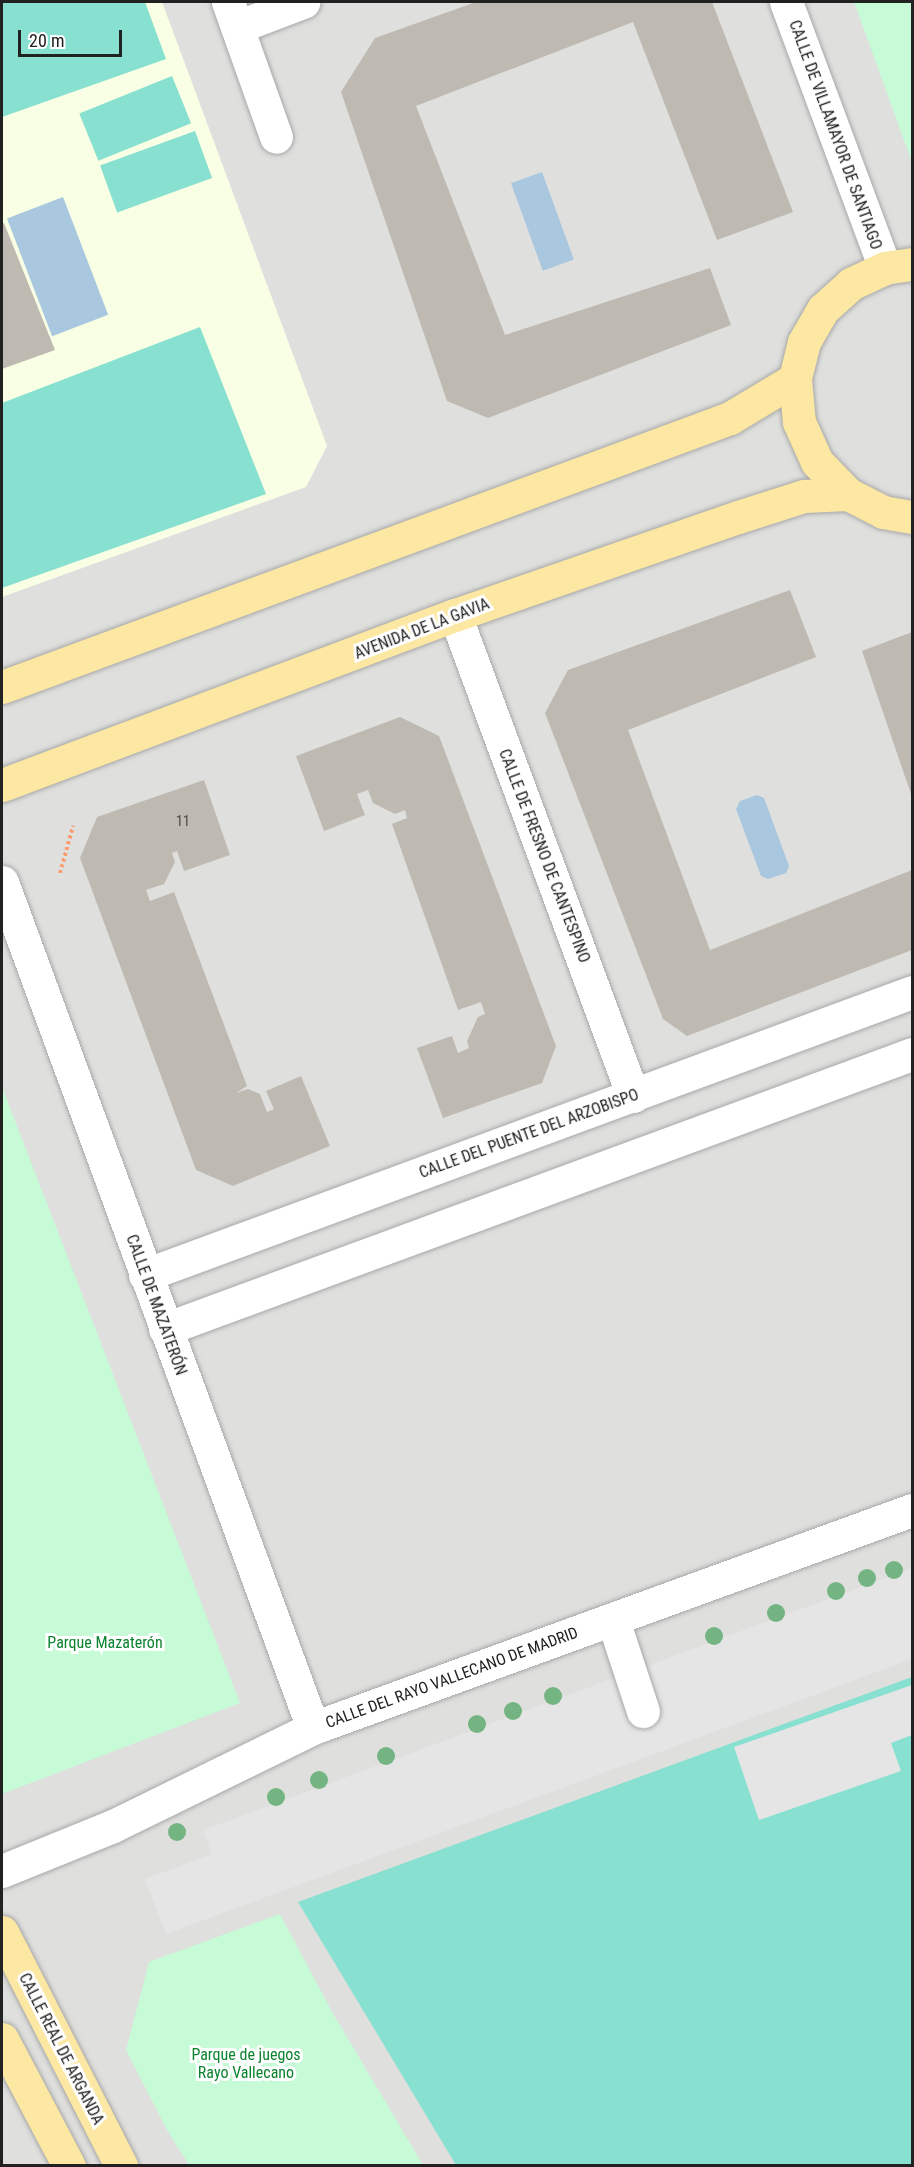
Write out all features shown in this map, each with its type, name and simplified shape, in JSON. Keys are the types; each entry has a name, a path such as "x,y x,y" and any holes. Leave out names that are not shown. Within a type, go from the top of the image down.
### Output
{"main road":[{"path":"899,266 850,284 823,309 804,342 795,379 799,422 817,462 848,494 883,512 912,517"},
{"path":"2,687 730,418 795,379"},
{"name":"AVENIDA DE LA GAVIA","path":"2,784 455,615 804,496 848,494"},
{"name":"CALLE REAL DE ARGANDA","path":"2,1932 122,2166"},
{"path":"2,2038 69,2166"}],"street":[{"path":"276,137 232,14 303,2"},
{"name":"CALLE DE VILLAMAYOR DE SANTIAGO","path":"786,2 899,266"},
{"name":"CALLE DE FRESNO DE CANTESPINO","path":"455,615 633,1096"},
{"name":"CALLE DE MAZATERÓN","path":"2,882 313,1728"},
{"name":"CALLE DEL PUENTE DEL ARZOBISPO","path":"145,1275 912,992"},
{"path":"165,1329 912,1054"},
{"name":"CALLE DEL RAYO VALLECANO DE MADRID","path":"2,1871 113,1826 313,1728 912,1510"},
{"path":"613,1620 643,1711"}],"path":[{"path":"60,873 73,826"}],"shaded area":[{"path":"2,2 912,2 912,2165 2,2165"},
{"path":"2,2 162,2 327,446 306,487 2,597"},
{"path":"2,2 145,2 166,59 2,117"},
{"path":"172,76 191,123 98,161 79,113"},
{"path":"195,131 212,178 117,213 100,166"},
{"path":"542,172 574,259 543,271 511,183"},
{"path":"63,197 108,315 52,336 7,219"},
{"path":"200,327 266,494 2,588 2,403"},
{"path":"757,795 764,798 789,866 786,873 768,879 761,876 736,809 740,801"},
{"path":"912,1568 912,1659 166,1934 145,1879 212,1854 203,1830"},
{"path":"912,1677 912,2165 456,2165 298,1902"},
{"path":"912,1685 912,1735 891,1743 901,1771 759,1820 734,1747"}],"green space":[{"path":"854,2 912,2 912,163 909,154"},
{"name":"Parque Mazaterón","path":"2,1087 240,1703 2,1794"},
{"name":"Parque de juegos Rayo Vallecano","path":"280,1914 331,2010 423,2165 189,2165 167,2130 126,2050 149,1962"}],"building":[{"path":"476,2 712,2 793,212 717,240 633,22 416,106 505,335 710,268 731,325 488,418 447,401 341,92 375,38"},
{"path":"4,223 55,350 2,369 2,224"},
{"path":"790,590 816,657 628,730 710,950 912,870 912,950 687,1036 663,1019 545,713 568,670"},
{"path":"912,632 912,797 862,651"},
{"path":"400,717 439,736 556,1046 542,1083 443,1118 417,1048 452,1036 458,1053 469,1048 467,1041 478,1017 485,1014 481,1002 458,1010 392,824 407,818 405,810 395,814 373,803 368,790 357,794 365,815 324,831 296,756"},
{"path":"204,780 230,855 184,871 177,851 172,853 175,862 164,884 146,890 150,901 174,892 247,1086 236,1093 248,1089 260,1094 267,1112 274,1109 266,1091 301,1076 330,1146 233,1186 196,1170 80,858 97,817"}]}
